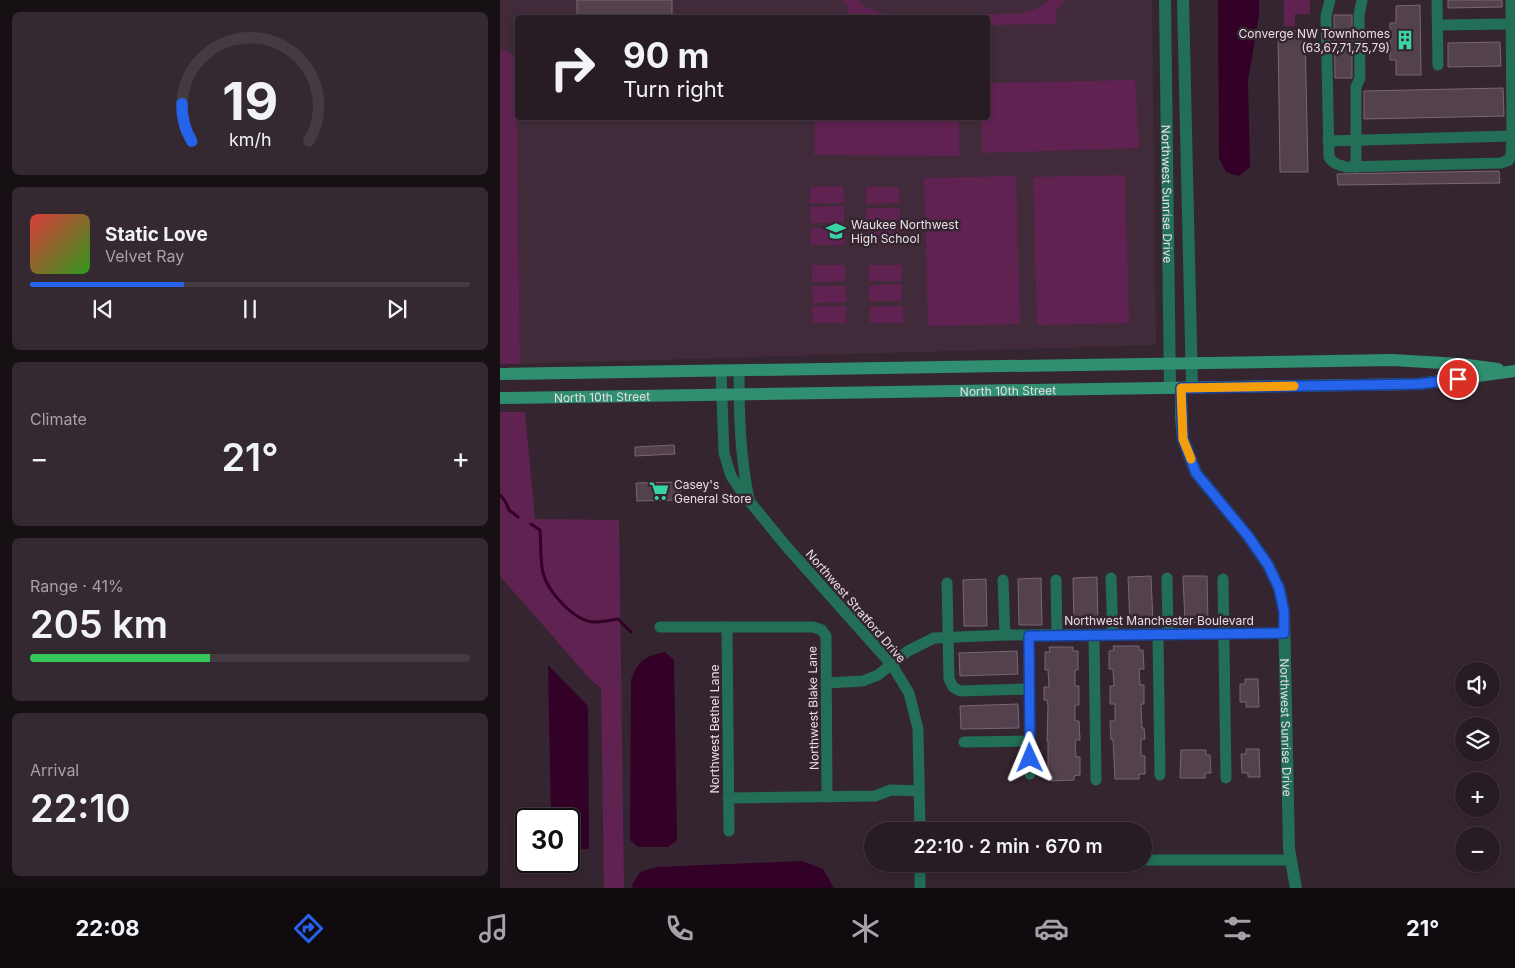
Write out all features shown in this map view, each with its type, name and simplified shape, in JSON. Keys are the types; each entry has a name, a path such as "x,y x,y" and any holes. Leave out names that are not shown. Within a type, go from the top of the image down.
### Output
{"main road":[{"name":"North 10th Street","path":"500,374 1392,360 1460,364 1515,370 1419,384 500,398"}],"street":[{"name":"Northwest Sunrise Drive","path":"1165,0 1170,364 1181,388 1183,439 1196,473 1248,536 1268,565 1279,588 1284,612 1289,849 1296,888"},
{"name":"Northwest Sunrise Drive","path":"1181,388 1192,363 1182,0"},
{"path":"1330,0 1326,16 1329,157 1332,162 1347,167 1505,162 1511,155 1512,136 1511,0"},
{"path":"1356,167 1356,87 1360,78 1359,15 1362,0"},
{"path":"1437,0 1438,65"},
{"path":"1438,24 1511,24"},
{"path":"1328,141 1512,136"},
{"path":"739,370 741,451 749,501"},
{"name":"Northwest Stratford Drive","path":"721,371 724,453 731,476 786,546 892,665 909,694 918,730 920,822"},
{"path":"1111,578 1113,635"},
{"path":"1160,775 1163,634 1167,578"},
{"path":"1223,579 1226,778"},
{"path":"1003,580 1005,635"},
{"path":"1056,580 1057,635"},
{"path":"947,583 949,679 953,687 960,691 1029,689"},
{"path":"660,627 727,627"},
{"name":"Northwest Blake Lane","path":"727,627 813,627 822,630 826,636 827,797"},
{"name":"Northwest Bethel Lane","path":"727,627 729,831"},
{"name":"Northwest Manchester Boulevard","path":"826,683 863,681 878,674 908,651 921,644 934,638 949,636 1284,633"},
{"path":"1094,635 1096,780"},
{"path":"1029,636 1030,774"},
{"path":"964,742 1030,741"},
{"path":"728,798 875,796 891,790 919,791"},
{"path":"1152,860 1291,860"},
{"path":"920,872 920,888"}],"shaded area":[{"name":"Waukee Northwest High School","path":"500,0 1152,0 1156,345 520,364 517,120 990,120 990,15 515,15 515,56 500,48"},
{"path":"842,0 859,0 865,7 884,14 1018,14 1039,8 1049,0 1065,0 1056,11 1056,24 990,25 990,15 848,15 847,5"},
{"path":"1218,0 1259,0 1259,16 1248,81 1250,167 1239,176 1226,172 1219,158"},
{"path":"1284,0 1310,0 1310,14 1295,14 1295,26 1284,26"},
{"path":"500,48 515,56 520,364 500,364"},
{"path":"1135,80 1139,148 982,153 981,120 990,120 990,83"},
{"path":"815,120 959,120 959,156 814,155"},
{"path":"1125,175 1129,323 1037,325 1033,177"},
{"path":"1016,176 1020,324 928,326 924,178"},
{"path":"843,186 844,203 810,203 810,187"},
{"path":"866,187 899,187 899,203 866,204"},
{"path":"844,206 844,223 811,223 810,207"},
{"path":"866,208 900,208 900,224 866,225"},
{"path":"811,228 844,228 845,245 811,245"},
{"path":"900,228 901,245 867,245 867,229"},
{"path":"812,265 845,265 845,281 812,282"},
{"path":"869,265 902,265 902,281 869,281"},
{"path":"902,284 902,301 869,301 869,285"},
{"path":"812,286 846,286 846,302 813,303"},
{"path":"812,306 846,306 846,323 813,323"},
{"path":"903,306 903,323 870,323 870,307"},
{"path":"500,412 525,412 535,519 619,520 624,888 604,888 601,688 591,680 500,576"},
{"path":"665,652 674,660 677,840 668,847 638,847 630,840 631,680 637,667 643,660"},
{"path":"548,665 588,706 589,849 580,849 580,808 551,808"},
{"path":"802,861 823,869 834,888 633,888 632,885 640,872 657,867"}],"building":[{"path":"577,0 672,0 672,15 577,15"},
{"path":"1448,0 1502,0 1502,7 1448,8"},
{"name":"Converge NW Townhomes (63,67,71,75,79)","path":"1420,5 1421,75 1396,75 1396,60 1390,60 1390,23 1396,23 1396,6"},
{"path":"1334,15 1352,15 1352,78 1335,78"},
{"path":"1278,31 1305,31 1308,172 1280,172"},
{"path":"1500,42 1501,66 1448,67 1448,43"},
{"path":"1503,88 1504,116 1364,119 1364,91"},
{"path":"1499,171 1500,183 1338,185 1337,174"},
{"name":"Casey's General Store","path":"674,445 675,454 635,456 635,447"},
{"name":"Casey's General Store","path":"680,482 681,500 637,501 636,483"},
{"path":"1151,576 1153,623 1130,624 1128,577"},
{"path":"1183,576 1207,576 1208,622 1185,623"},
{"path":"1097,577 1098,624 1074,624 1073,578"},
{"path":"1041,578 1042,625 1019,625 1018,579"},
{"path":"986,579 987,626 964,626 963,580"},
{"path":"1113,646 1139,646 1139,650 1143,650 1144,669 1139,669 1140,685 1144,685 1144,704 1141,704 1142,728 1144,728 1145,739 1141,739 1141,756 1145,756 1145,774 1139,774 1139,779 1115,779 1110,721 1115,721 1115,704 1110,704 1110,686 1114,686 1113,669 1109,669 1109,651 1114,650"},
{"path":"1049,647 1073,647 1073,651 1078,651 1078,670 1075,670 1075,686 1079,686 1079,705 1075,705 1075,721 1079,721 1080,740 1075,740 1076,757 1080,757 1080,775 1074,776 1074,780 1052,781 1051,776 1048,776 1048,706 1047,700 1044,700 1044,687 1049,687 1048,670 1045,670 1045,652 1050,652"},
{"path":"1017,651 1018,674 960,676 959,653"},
{"path":"1245,679 1258,679 1259,707 1246,707 1246,702 1240,702 1240,684 1245,684"},
{"path":"1018,704 1019,728 961,729 960,706"},
{"path":"1246,749 1259,749 1260,777 1248,777 1248,773 1242,773 1241,754 1246,754"},
{"path":"1181,750 1206,750 1206,755 1210,755 1211,773 1205,773 1205,778 1180,778"}],"waterway":[{"path":"500,495 509,510 518,517"},
{"path":"531,524 540,530 543,573 556,597 578,617 594,622 618,619 631,632"}],"slow traffic":[{"path":"1191,459 1183,439 1181,388 1294,386"}],"place":[{"name":"Converge NW Townhomes (63,67,71,75,79)","path":"1405,40"},
{"name":"Waukee Northwest High School","path":"836,231"},
{"name":"Casey's General Store","path":"659,491"}],"route":[{"path":"1030,758 1029,636 1284,633 1284,612 1279,588 1268,565 1248,536 1196,473 1183,439 1181,388 1419,384 1458,379"}]}
